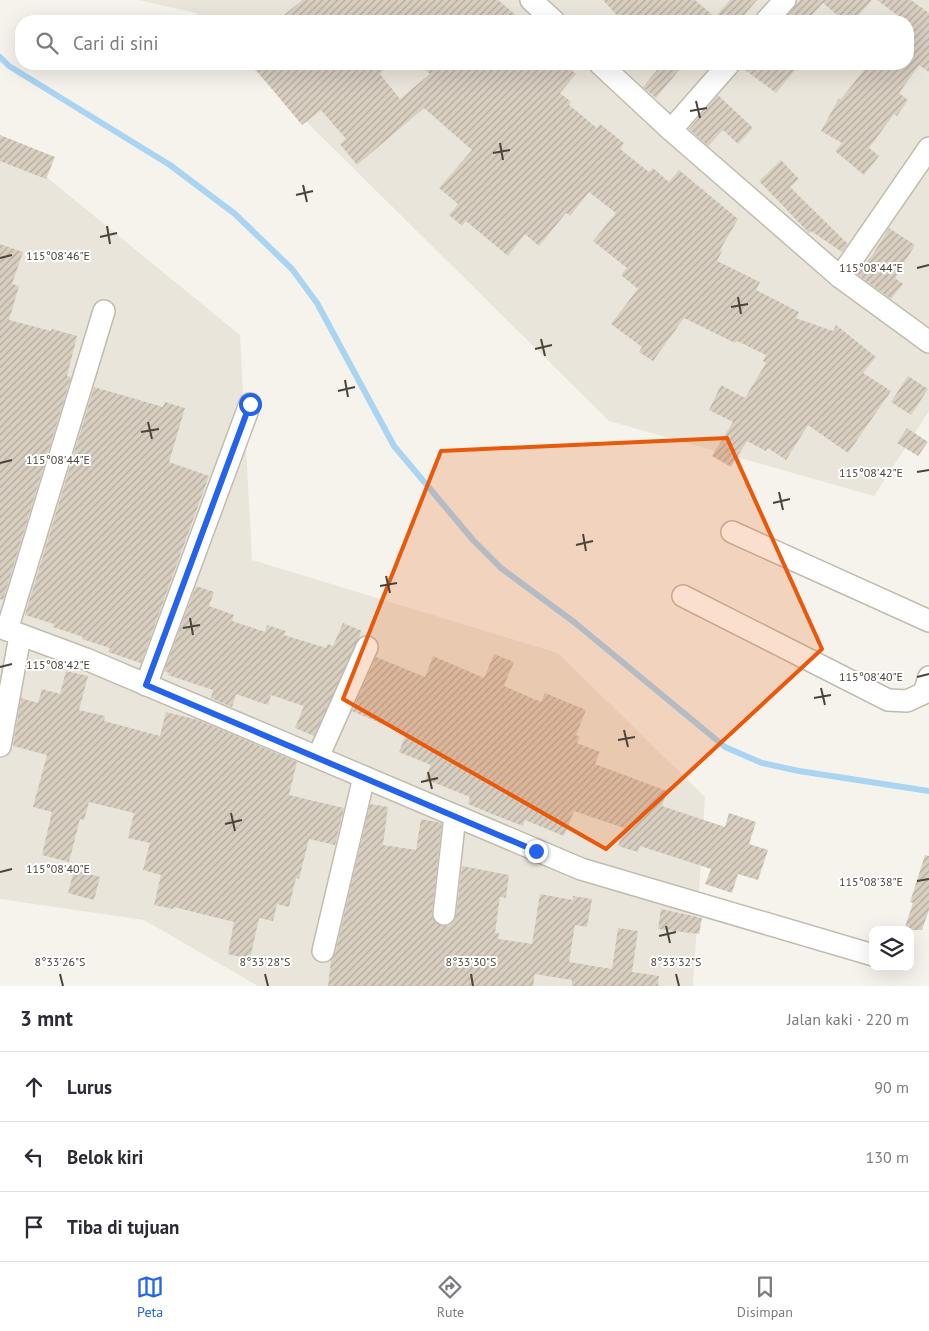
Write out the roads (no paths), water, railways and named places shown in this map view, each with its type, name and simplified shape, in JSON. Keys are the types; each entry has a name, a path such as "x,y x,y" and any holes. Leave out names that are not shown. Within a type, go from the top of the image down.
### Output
{"street":[{"path":"531,0 547,15"},
{"path":"771,15 785,0"},
{"path":"606,70 671,130 840,277 929,342"},
{"path":"671,130 724,70"},
{"path":"840,277 929,148"},
{"path":"0,746 9,631 104,311"},
{"path":"146,685 250,404"},
{"path":"732,532 929,621"},
{"path":"683,596 888,700 907,701 924,693 929,677"},
{"path":"9,631 86,659 581,869 869,954"},
{"path":"318,757 367,647"},
{"path":"322,952 364,777"},
{"path":"444,914 455,816"}],"waterway":[{"path":"0,57 15,70"},
{"path":"16,70 170,165 235,214 292,269 317,303 394,446 473,540 501,568 574,622 725,747 762,763 799,771 929,791"}]}
